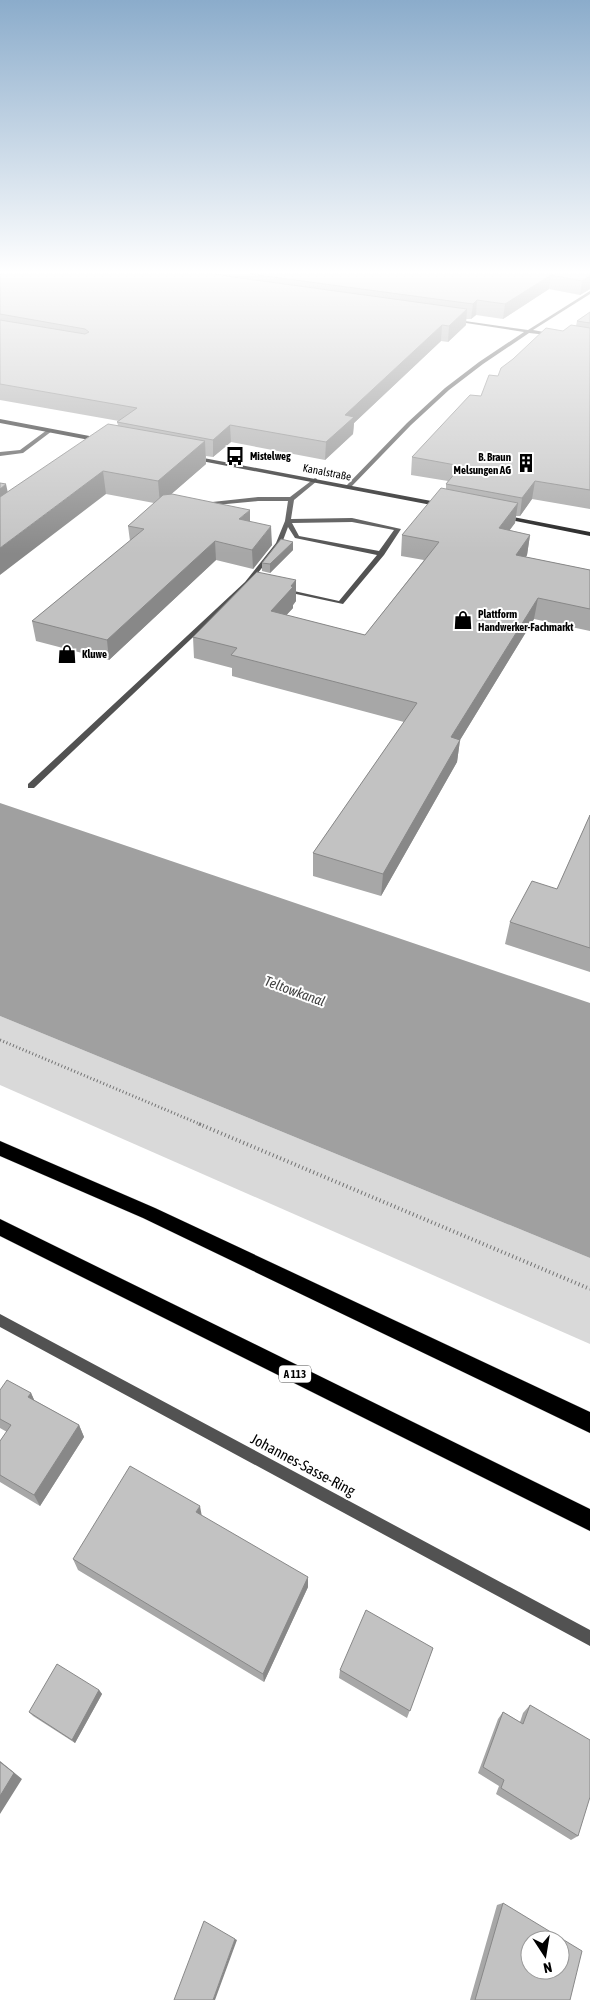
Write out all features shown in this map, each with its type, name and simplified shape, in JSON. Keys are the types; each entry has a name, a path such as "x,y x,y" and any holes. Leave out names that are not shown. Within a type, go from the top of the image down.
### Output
{"highway":[{"path":"0,1148 149,1213 590,1423"},
{"name":"A 113","path":"0,1227 590,1520"}],"street":[{"path":"350,486 420,413 448,389 479,367"},
{"path":"0,421 102,440"},
{"path":"0,454 21,452 49,430"},
{"path":"84,445 92,439"},
{"name":"Kanalstraße","path":"188,457 450,506"},
{"path":"196,505 258,499 292,499 315,480"},
{"path":"32,786 247,583 279,543 288,521 292,499"},
{"path":"496,515 590,534"},
{"path":"275,589 341,603 382,554 398,529 352,520 288,521"},
{"path":"288,521 297,537 382,554"},
{"path":"247,583 256,585"},
{"name":"Johannes-Sasse-Ring","path":"0,1320 590,1638"}],"path":[{"path":"0,1040 590,1289"}],"shaded area":[{"path":"0,1016 590,1258 590,1344 0,1085"}],"water":[{"name":"Teltowkanal","path":"0,803 590,1003 590,1258 0,1016"}],"building":[{"path":"0,367 396,367 345,415 354,417 326,442 230,425 213,440 117,422 137,408 0,384"},
{"path":"590,367 590,490 535,481 522,498 446,484 461,466 412,457 470,395 481,396 489,375 498,376 501,368"},
{"path":"108,424 205,441 158,481 103,471 0,548 0,497"},
{"path":"0,483 6,484 0,489"},
{"path":"441,488 518,503 499,528 530,535 516,555 590,570 590,609 538,598 451,737 460,740 383,874 313,853 417,703 231,655 237,648 193,637 257,572 296,580 291,586 293,587 271,611 365,635 439,542 402,535"},
{"path":"172,494 250,510 239,519 271,526 252,550 215,541 107,640 32,621 144,529 128,526 163,495"},
{"path":"281,539 293,542 270,564 262,563"},
{"path":"590,815 590,948 510,922 532,881 557,889"},
{"path":"7,1380 31,1393 28,1397 79,1425 34,1495 0,1475 0,1441 11,1425 0,1419 0,1390"},
{"path":"130,1466 200,1506 196,1512 308,1577 263,1674 73,1559"},
{"path":"366,1610 433,1648 410,1711 340,1670"},
{"path":"57,1664 99,1690 72,1740 29,1712"},
{"path":"530,1705 590,1740 590,1797 578,1836 501,1788 504,1780 483,1767 503,1712 523,1724"},
{"path":"0,1762 14,1773 0,1796"},
{"path":"503,1903 547,1930 520,1930 520,1980 570,1980 570,1944 582,1951 570,2000 475,2000"},
{"path":"204,1921 235,1939 213,2000 174,2000"}],"place":[{"name":"Mistelweg","path":"235,456"},
{"name":"B. Braun Melsungen AG","path":"526,463"},
{"name":"Plattform Handwerker-Fachmarkt","path":"463,620"},
{"name":"Kluwe","path":"67,654"}]}
